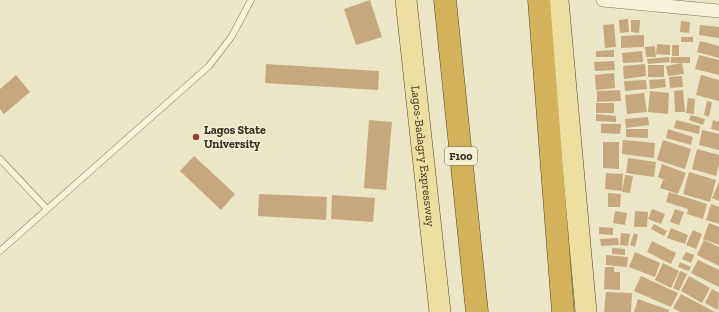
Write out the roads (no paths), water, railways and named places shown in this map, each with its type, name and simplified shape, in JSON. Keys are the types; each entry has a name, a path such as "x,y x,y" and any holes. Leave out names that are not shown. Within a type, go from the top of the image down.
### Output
{"highway":[{"name":"F100","path":"445,0 477,312"},
{"path":"539,0 563,312"}],"main road":[{"name":"Lagos-Badagry Expressway","path":"406,0 440,312"},
{"path":"558,0 586,312"}],"street":[{"path":"603,0 719,11"}],"lane":[{"path":"0,251 209,66 232,36 251,0"},
{"path":"0,159 48,209"}],"place":[{"name":"Lagos State University","path":"196,137"}]}
